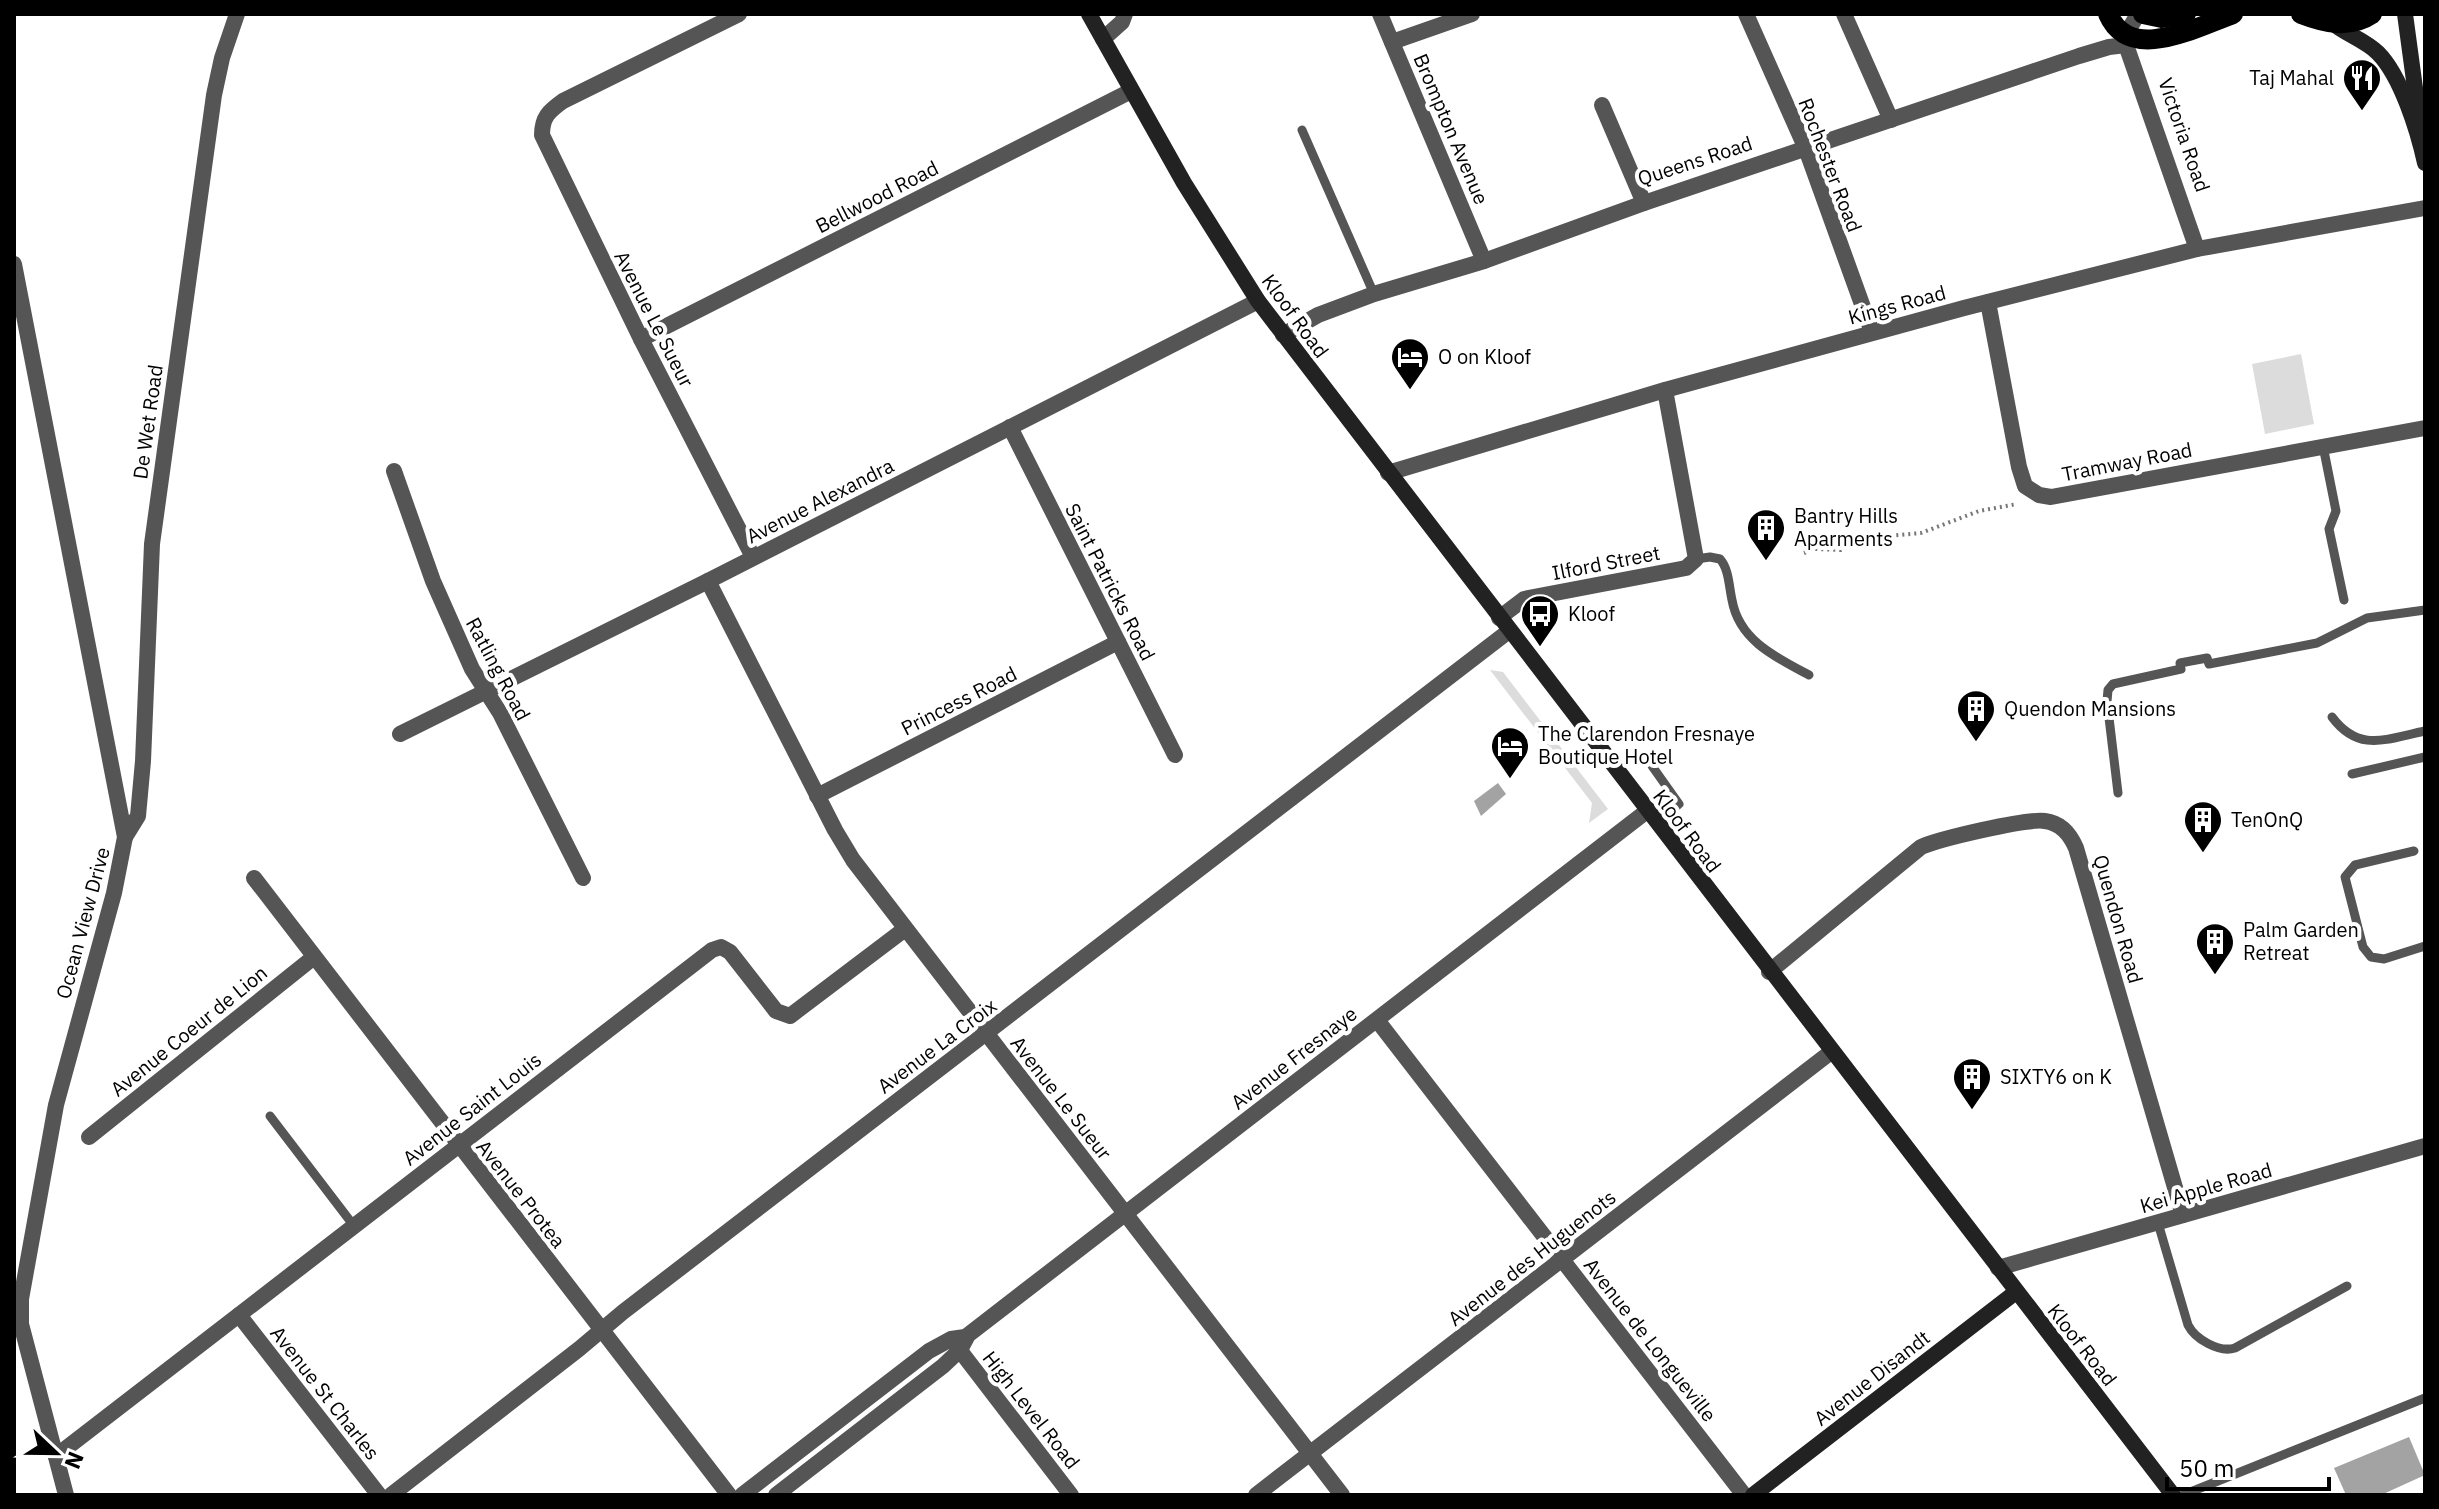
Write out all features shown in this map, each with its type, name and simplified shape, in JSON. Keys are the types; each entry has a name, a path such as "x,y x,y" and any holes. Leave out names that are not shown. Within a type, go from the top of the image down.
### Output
{"main road":[{"name":"Kloof Road","path":"1089,14 1131,91 1258,301 1769,972 2173,1495"},
{"name":"Victoria Road","path":"2108,14 2126,40"},
{"path":"2140,14 2162,18 2186,14"},
{"name":"Queens Road","path":"2126,40 2150,40 2233,14"},
{"path":"2301,14 2363,20 2372,14"},
{"path":"2405,14 2420,80 2424,157"},
{"path":"2329,19 2376,51 2388,65 2424,157"},
{"name":"Avenue Disandt","path":"1753,1495 2016,1292"}],"street":[{"name":"De Wet Road","path":"125,837 138,816 152,544 171,399 214,95 222,58 237,14"},
{"name":"Avenue Le Sueur","path":"739,14 563,101 548,112 542,125 542,135 641,339 753,557"},
{"path":"1103,39 1122,22 1125,14"},
{"name":"Brompton Avenue","path":"1380,14 1484,261"},
{"path":"1392,42 1472,14"},
{"name":"Rochester Road","path":"1746,14 1806,149 1872,332"},
{"path":"1844,14 1891,120"},
{"path":"2126,40 2140,14"},
{"name":"Queens Road","path":"1283,335 1318,315 1374,294 1484,261 1644,203 2126,40"},
{"name":"Victoria Road","path":"2126,40 2197,249"},
{"name":"Bellwood Road","path":"641,339 1131,91"},
{"path":"1602,105 1644,203"},
{"name":"Kings Road","path":"1388,473 1665,390 1988,302 2197,249 2425,208"},
{"name":"Ocean View Drive","path":"15,270 125,837 114,893 56,1105 21,1299 21,1324 66,1495"},
{"name":"Avenue Alexandra","path":"400,734 1258,301"},
{"path":"1988,302 2019,467 2025,486 2031,492"},
{"path":"1665,390 1696,559"},
{"name":"Saint Patricks Road","path":"1010,427 1175,755"},
{"name":"Tramway Road","path":"2031,492 2051,497 2064,495 2425,428"},
{"name":"Ratling Road","path":"394,471 443,605 472,669 500,713 583,878"},
{"name":"Ilford Street","path":"1504,625 1524,599 1686,568 1696,559"},
{"name":"Avenue Le Sueur","path":"708,581 848,852 1342,1495"},
{"name":"Avenue La Croix","path":"391,1495 986,1033 1504,625"},
{"name":"Princess Road","path":"817,796 1118,642"},
{"name":"Avenue Fresnaye","path":"742,1495 913,1362 959,1342 1377,1020 1652,818"},
{"name":"Quendon Road","path":"1769,972 1921,847 2031,821 2054,823 2072,837 2076,848 2183,1215"},
{"name":"Avenue Protea","path":"254,878 729,1495"},
{"name":"Avenue Saint Louis","path":"56,1456 716,948 730,952 776,1011 780,1015 790,1016 905,929"},
{"name":"Avenue Coeur de Lion","path":"89,1137 314,957"},
{"name":"Avenue de Longueville","path":"1377,1020 1744,1495"},
{"name":"Avenue des Huguenots","path":"1256,1495 1831,1052"},
{"name":"Kei Apple Road","path":"1998,1268 2425,1146"},
{"name":"Avenue St Charles","path":"239,1315 379,1495"},
{"name":"Avenue Fresnaye","path":"776,1495 940,1369 959,1342"},
{"name":"High Level Road","path":"959,1342 1071,1495"}],"lane":[{"path":"1302,130 1374,294"},
{"path":"2323,446 2336,511 2329,529 2344,600"},
{"path":"1696,559 1715,557 1724,562 1737,622 1767,652 1809,675"},
{"path":"2118,793 2107,701 2108,690 2113,684 2181,669 2180,663 2207,658 2209,664 2317,643 2367,618 2425,610"},
{"path":"2332,717 2342,731 2353,739 2384,739 2425,731"},
{"path":"2352,774 2425,757"},
{"path":"1652,766 1679,804 1652,818"},
{"path":"2414,851 2355,865 2345,877 2366,953 2384,959 2425,946"},
{"path":"270,1116 354,1226"},
{"path":"2158,1223 2188,1325 2195,1335 2221,1349 2235,1348 2347,1286"},
{"path":"2183,1495 2425,1398"}],"path":[{"path":"1804,553 1815,549 1841,550 1865,538 1935,529 1979,511 2014,505 2031,492"}],"shaded area":[{"path":"2301,354 2314,424 2265,434 2252,364"},
{"path":"1490,670 1503,672 1608,809 1589,823 1592,803"},
{"path":"1498,783 1506,794 1481,816 1474,801"},
{"path":"2409,1437 2425,1475 2381,1495 2346,1495 2334,1468"}],"place":[{"name":"Taj Mahal","path":"2362,112"},
{"name":"O on Kloof","path":"1410,391"},
{"name":"Bantry Hills Aparments","path":"1766,562"},
{"name":"Kloof","path":"1540,648"},
{"name":"Quendon Mansions","path":"1976,743"},
{"name":"The Clarendon Fresnaye Boutique Hotel","path":"1510,780"},
{"name":"TenOnQ","path":"2203,854"},
{"name":"Palm Garden Retreat","path":"2215,976"},
{"name":"SIXTY6 on K","path":"1972,1111"}]}
